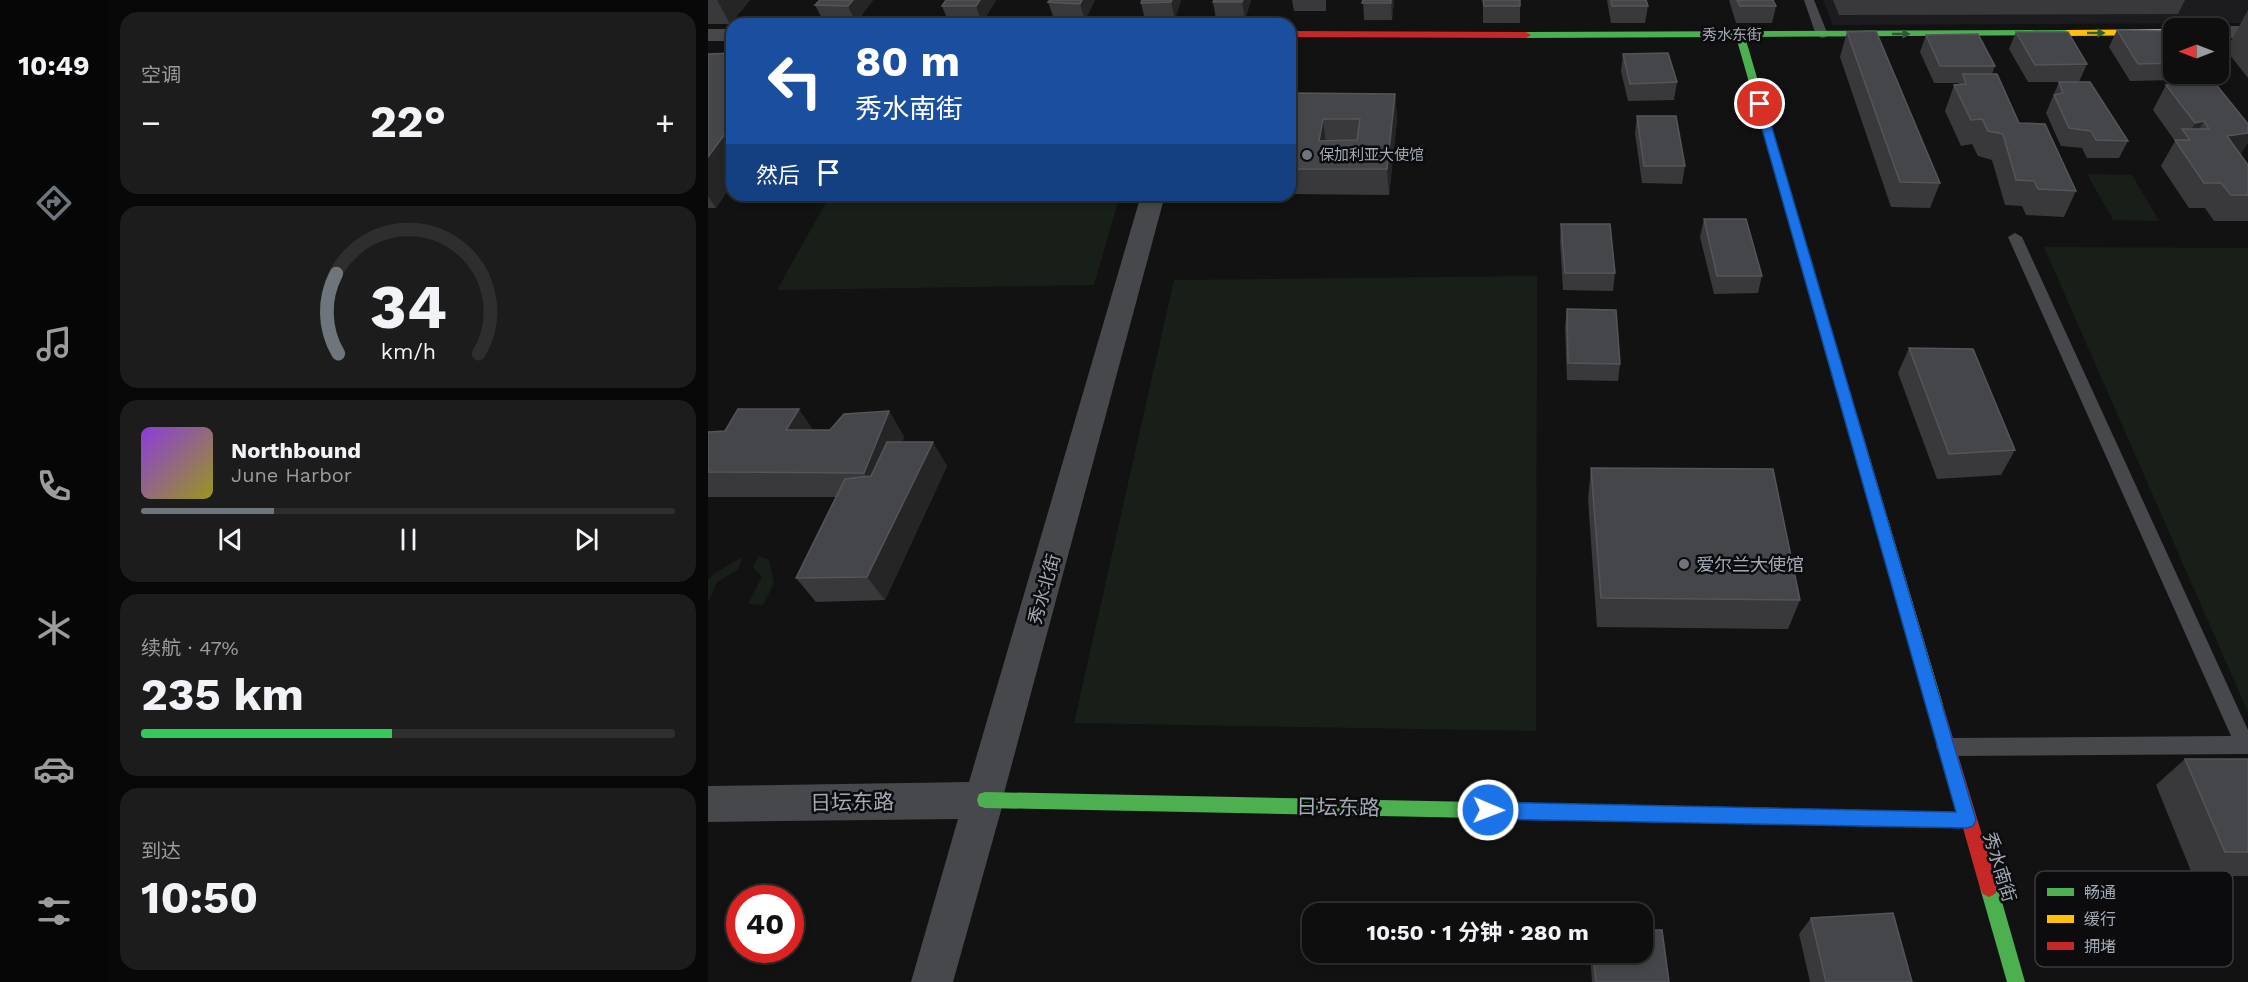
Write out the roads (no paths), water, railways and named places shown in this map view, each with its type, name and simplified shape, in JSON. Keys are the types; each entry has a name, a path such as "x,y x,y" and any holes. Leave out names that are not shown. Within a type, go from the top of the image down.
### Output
{"street":[{"name":"秀水东街","path":"1296,34 1822,35 2163,32"},
{"path":"2229,32 2248,32"},
{"path":"708,35 726,35"},
{"name":"秀水南街","path":"1740,35 2016,982"},
{"name":"秀水北街","path":"932,982 985,800 1151,201"},
{"name":"日坛东路","path":"708,804 985,800 1967,820"}],"lane":[{"path":"1809,0 1822,35"},
{"path":"1946,747 2246,745 2016,237"}],"place":[{"name":"保加利亚大使馆","path":"1307,155"},
{"name":"爱尔兰大使馆","path":"1684,564"}]}
